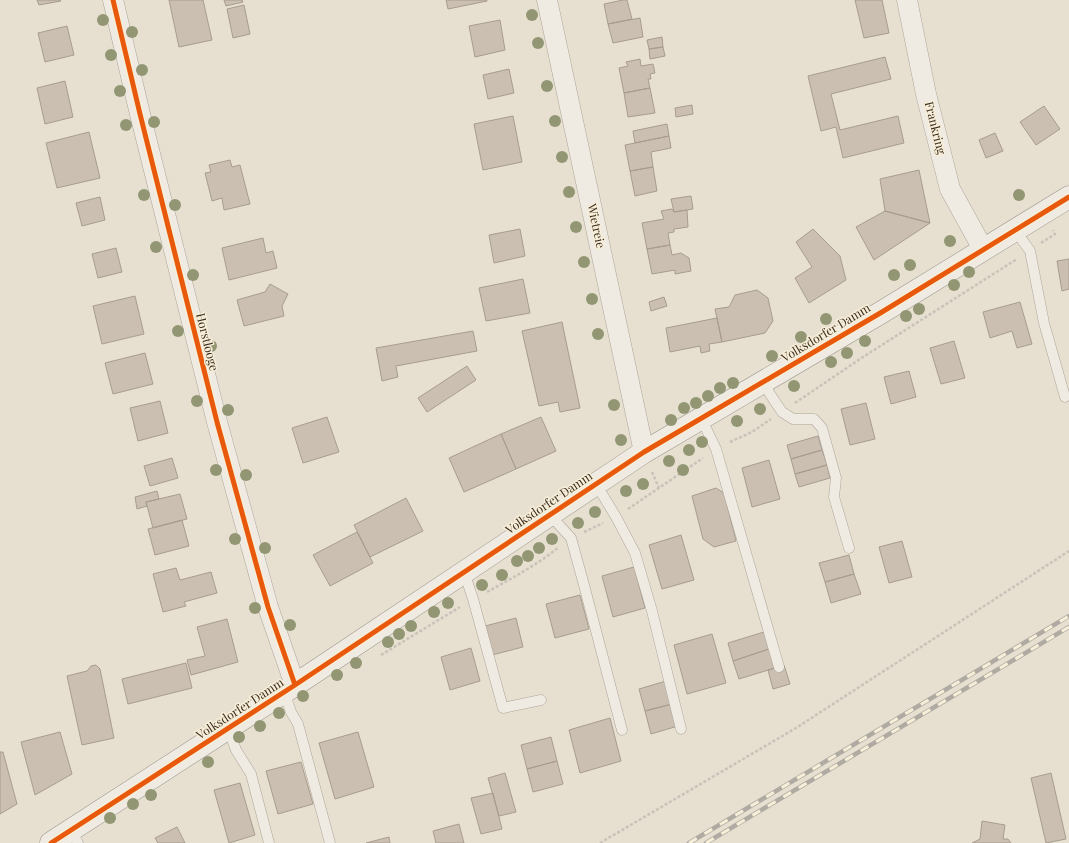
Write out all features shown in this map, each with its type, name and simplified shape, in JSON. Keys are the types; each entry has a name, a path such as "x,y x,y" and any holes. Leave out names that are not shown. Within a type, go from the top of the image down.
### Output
{"main road":[{"name":"Volksdorfer Damm","path":"51,843 75,836 228,728 644,452 882,312 1069,197"}],"street":[{"name":"Horstlooge","path":"113,0 217,422 290,688"},
{"name":"Wietreie","path":"547,0 644,452"},
{"name":"Frankring","path":"907,0 926,94 950,189 983,249"}],"lane":[{"path":"1015,230 1030,250 1044,323 1065,397"},
{"path":"762,382 782,412 794,419 814,419 822,428 836,478 834,498 849,548"},
{"path":"701,418 716,449 779,667"},
{"path":"596,484 635,553 652,611 682,729"},
{"path":"550,515 571,538 622,730"},
{"path":"464,572 474,599 503,708 541,700"},
{"path":"290,688 291,712 298,724 330,843"},
{"path":"228,728 236,750 251,774 269,843"}],"path":[{"path":"600,843 796,728 1069,551"}],"building":[{"path":"37,0 60,0 61,1 39,5"},
{"path":"169,0 203,0 212,40 179,47"},
{"path":"224,0 242,0 243,2 226,6"},
{"path":"446,0 487,0 487,1 448,9"},
{"path":"627,0 632,19 608,24 604,4"},
{"path":"855,0 882,0 889,33 864,38"},
{"path":"244,5 250,34 233,38 227,9"},
{"path":"640,18 643,37 613,43 608,24"},
{"path":"500,20 505,50 475,57 469,26"},
{"path":"67,26 74,55 45,62 38,33"},
{"path":"662,37 663,47 649,49 647,40"},
{"path":"663,47 665,56 650,59 649,49"},
{"path":"885,57 891,79 831,94 840,130 898,116 904,143 843,158 836,127 821,131 808,76"},
{"path":"640,59 641,66 653,64 655,73 650,74 651,79 648,79 650,88 624,93 619,68 628,66 626,62"},
{"path":"509,69 514,93 488,99 483,75"},
{"path":"65,81 73,117 45,124 37,88"},
{"path":"650,88 655,113 628,117 624,93"},
{"path":"692,105 693,114 676,117 675,108"},
{"path":"1044,106 1060,129 1036,145 1020,122"},
{"path":"513,116 522,162 483,170 474,124"},
{"path":"667,124 669,136 635,143 633,131"},
{"path":"89,132 100,178 57,188 46,143"},
{"path":"995,133 1003,151 986,158 979,140"},
{"path":"669,136 671,148 651,152 653,167 630,171 625,145"},
{"path":"230,160 232,167 240,165 250,204 224,210 222,198 212,201 205,173 211,172 209,165"},
{"path":"653,167 657,191 635,196 630,171"},
{"path":"919,170 930,223 885,211 880,179"},
{"path":"691,196 693,209 674,212 671,199"},
{"path":"100,197 105,220 82,226 76,203"},
{"path":"672,209 674,212 687,210 688,227 674,229 674,232 668,233 670,245 647,249 642,223 664,219 661,211"},
{"path":"885,211 930,223 874,260 856,227"},
{"path":"520,229 525,256 494,263 489,235"},
{"path":"813,229 840,256 846,280 809,303 795,278 812,267 796,242"},
{"path":"263,238 266,253 273,251 277,268 229,280 222,248"},
{"path":"670,245 672,255 681,253 689,258 691,271 675,274 675,270 652,274 647,249"},
{"path":"116,248 122,272 98,278 92,254"},
{"path":"1069,259 1069,289 1062,291 1057,261"},
{"path":"523,279 530,313 486,321 479,288"},
{"path":"270,284 288,294 282,306 284,316 244,326 237,300 265,292"},
{"path":"757,290 768,298 773,321 765,333 722,342 715,309 729,307 735,295"},
{"path":"135,296 144,334 102,344 93,306"},
{"path":"664,297 667,306 651,311 649,302"},
{"path":"1020,302 1032,344 1017,348 1012,331 990,338 983,312"},
{"path":"717,318 722,342 709,344 710,351 701,353 700,346 670,352 666,328"},
{"path":"562,322 580,408 560,412 558,402 539,406 522,331"},
{"path":"473,331 477,351 396,366 398,377 382,381 376,348"},
{"path":"954,341 965,378 941,384 930,348"},
{"path":"145,353 153,384 113,394 105,363"},
{"path":"467,366 476,380 427,412 418,398"},
{"path":"909,371 916,397 891,404 884,377"},
{"path":"160,401 168,433 138,441 130,408"},
{"path":"866,403 875,439 850,445 841,409"},
{"path":"327,417 339,452 303,463 292,428"},
{"path":"541,417 556,451 516,469 501,434"},
{"path":"501,434 516,469 464,492 449,458"},
{"path":"818,436 822,450 791,459 787,445"},
{"path":"822,450 827,465 795,474 791,459"},
{"path":"172,458 178,478 150,486 144,466"},
{"path":"769,460 780,499 752,507 742,468"},
{"path":"827,465 830,478 799,487 795,474"},
{"path":"716,488 724,493 736,541 714,547 703,539 692,496"},
{"path":"157,491 159,499 146,502 147,506 137,509 135,497"},
{"path":"180,494 187,519 153,528 146,502"},
{"path":"406,498 423,531 370,557 354,525"},
{"path":"182,520 189,546 155,555 148,529"},
{"path":"357,532 373,563 330,586 313,555"},
{"path":"681,535 694,580 662,589 649,545"},
{"path":"902,541 912,577 889,583 879,547"},
{"path":"849,555 854,574 825,582 819,563"},
{"path":"634,567 645,608 613,617 602,576"},
{"path":"176,568 180,580 211,572 217,593 184,602 186,606 163,612 153,574"},
{"path":"854,574 861,594 831,603 825,582"},
{"path":"580,595 589,629 555,638 546,604"},
{"path":"516,618 523,647 492,655 485,626"},
{"path":"227,619 238,662 191,675 187,660 205,656 197,627"},
{"path":"764,632 769,649 733,661 728,643"},
{"path":"712,634 726,683 687,694 674,645"},
{"path":"471,648 480,681 450,690 441,657"},
{"path":"769,649 775,668 739,679 733,661"},
{"path":"186,663 192,688 128,704 122,679"},
{"path":"96,665 100,669 114,738 82,745 67,676 87,671 91,666"},
{"path":"784,665 790,684 773,689 768,670"},
{"path":"666,681 672,704 645,711 639,689"},
{"path":"672,704 678,726 651,734 645,711"},
{"path":"610,718 621,761 580,773 569,730"},
{"path":"60,732 72,774 35,795 21,742"},
{"path":"358,732 374,787 335,799 319,743"},
{"path":"551,737 557,761 527,769 521,745"},
{"path":"0,752 3,752 17,804 0,814"},
{"path":"557,761 563,784 533,792 527,769"},
{"path":"301,762 313,804 278,814 266,771"},
{"path":"505,773 516,812 499,816 488,778"},
{"path":"1051,773 1066,839 1046,843 1031,778"},
{"path":"240,783 255,835 229,843 214,790"},
{"path":"493,793 502,829 481,834 471,798"},
{"path":"982,821 1005,825 1003,839 1008,839 1011,843 972,843 980,839"},
{"path":"459,824 464,843 436,843 433,831"},
{"path":"177,827 185,843 158,843 155,838"},
{"path":"389,837 390,843 366,843"}],"railway":[{"path":"689,843 1069,616"},
{"path":"706,843 1069,627"}],"cycle path":[{"path":"113,0 217,422 268,607 295,685"},
{"path":"51,843 295,685 644,452 882,312 1069,197"}]}
